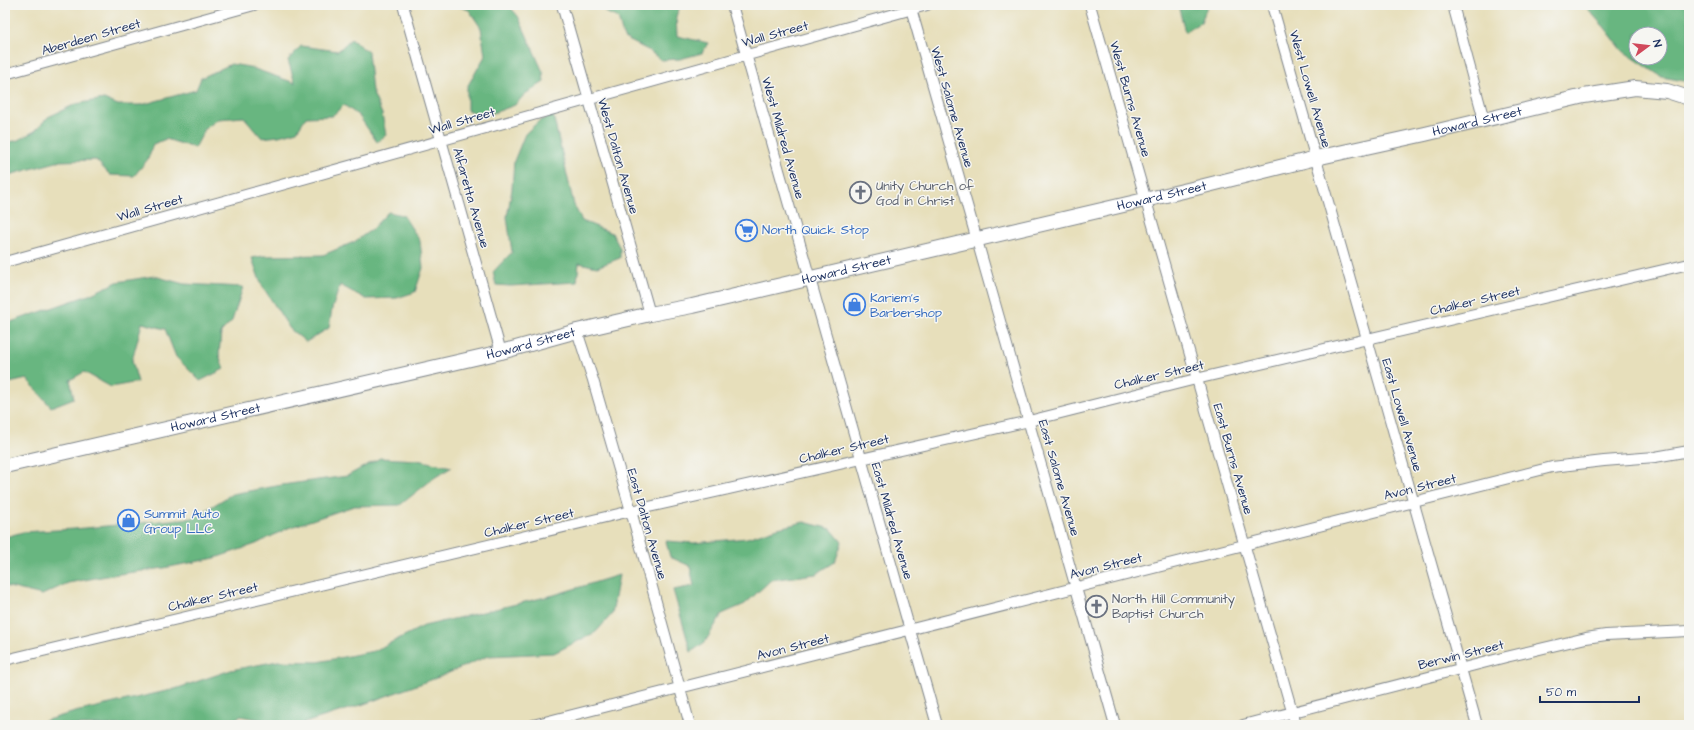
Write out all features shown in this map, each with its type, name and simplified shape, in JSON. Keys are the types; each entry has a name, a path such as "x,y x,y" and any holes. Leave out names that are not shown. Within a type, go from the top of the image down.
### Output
{"main road":[{"name":"Howard Street","path":"5,466 500,352 577,331 809,279 1146,200 1316,158 1624,88 1656,89 1689,98"}],"street":[{"name":"Aberdeen Street","path":"5,74 254,5"},
{"name":"Alfaretta Avenue","path":"403,5 500,352"},
{"name":"West Dalton Avenue","path":"562,5 650,314"},
{"name":"West Mildred Avenue","path":"732,5 809,279"},
{"name":"Wall Street","path":"5,262 441,141 911,7 927,5"},
{"name":"West Burns Avenue","path":"1090,5 1146,200"},
{"name":"West Lowell Avenue","path":"1272,5 1302,114 1316,158"},
{"path":"1453,5 1484,120"},
{"name":"West Salome Avenue","path":"911,7 976,239"},
{"name":"East Lowell Avenue","path":"1316,158 1477,725"},
{"name":"East Burns Avenue","path":"1146,200 1296,725"},
{"name":"East Salome Avenue","path":"976,239 1115,725"},
{"name":"Chalker Street","path":"5,660 631,511 1029,421 1196,379 1689,264"},
{"name":"East Mildred Avenue","path":"809,279 937,725"},
{"name":"East Dalton Avenue","path":"577,331 593,380 631,511 690,725"},
{"name":"Avon Street","path":"534,725 910,631 1076,587 1552,467 1655,457 1689,451"},
{"name":"Berwin Street","path":"1243,725 1592,637 1606,635 1689,632"}],"green space":[{"path":"455,5 508,5 518,16 543,72 544,82 525,94 515,105 485,116 467,110 467,87 485,56 481,28 469,10"},
{"path":"603,5 681,5 676,16 677,36 708,43 702,53 680,59 661,60 648,50 624,38 618,18 605,12"},
{"path":"1178,5 1208,5 1201,22 1185,32"},
{"path":"1584,5 1689,5 1689,82 1662,77 1646,66 1668,66 1668,26 1628,26 1628,54 1623,51"},
{"path":"351,39 368,52 372,91 382,114 386,135 377,142 359,116 344,105 332,116 306,117 297,131 279,136 262,138 244,117 218,119 205,129 195,148 166,139 153,144 148,159 134,176 110,175 96,160 60,161 5,176 5,142 16,141 35,131 48,117 76,104 104,99 118,105 141,105 196,90 201,78 231,64 249,67 295,83 288,60 301,46 338,51"},
{"path":"553,115 574,205 582,221 612,233 620,248 620,258 597,267 579,263 577,282 510,286 496,285 493,272 512,252 507,217 512,189 514,161 525,134 539,121"},
{"path":"388,212 403,215 420,241 423,268 415,292 397,298 366,299 340,285 332,309 329,328 306,342 290,329 261,284 252,258 263,256 323,255 354,242 371,230"},
{"path":"154,276 184,284 243,287 232,321 221,332 219,355 224,369 200,381 176,357 165,329 142,323 132,361 138,382 111,387 84,372 70,380 74,398 51,407 27,379 5,384 5,324 89,295 117,282"},
{"path":"380,458 417,460 452,467 434,478 400,505 354,506 288,528 256,544 215,558 164,568 68,583 42,595 5,586 5,537 23,532 193,518 232,494 347,476"},
{"path":"804,522 831,529 842,542 835,562 816,574 771,580 745,604 722,614 705,642 691,652 673,590 694,586 690,566 670,557 666,541 694,543 747,538 778,528"},
{"path":"619,575 612,614 596,632 554,653 488,656 439,677 364,704 298,725 290,725 240,716 225,725 39,725 47,720 75,712 175,689 231,670 278,661 318,662 374,651 424,626 554,595"}],"place":[{"name":"Unity Church of God in Christ","path":"861,193"},
{"name":"North Quick Stop","path":"747,230"},
{"name":"Kariem's Barbershop","path":"854,305"},
{"name":"Summit Auto Group LLC","path":"128,521"},
{"name":"North Hill Community Baptist Church","path":"1097,606"}]}
